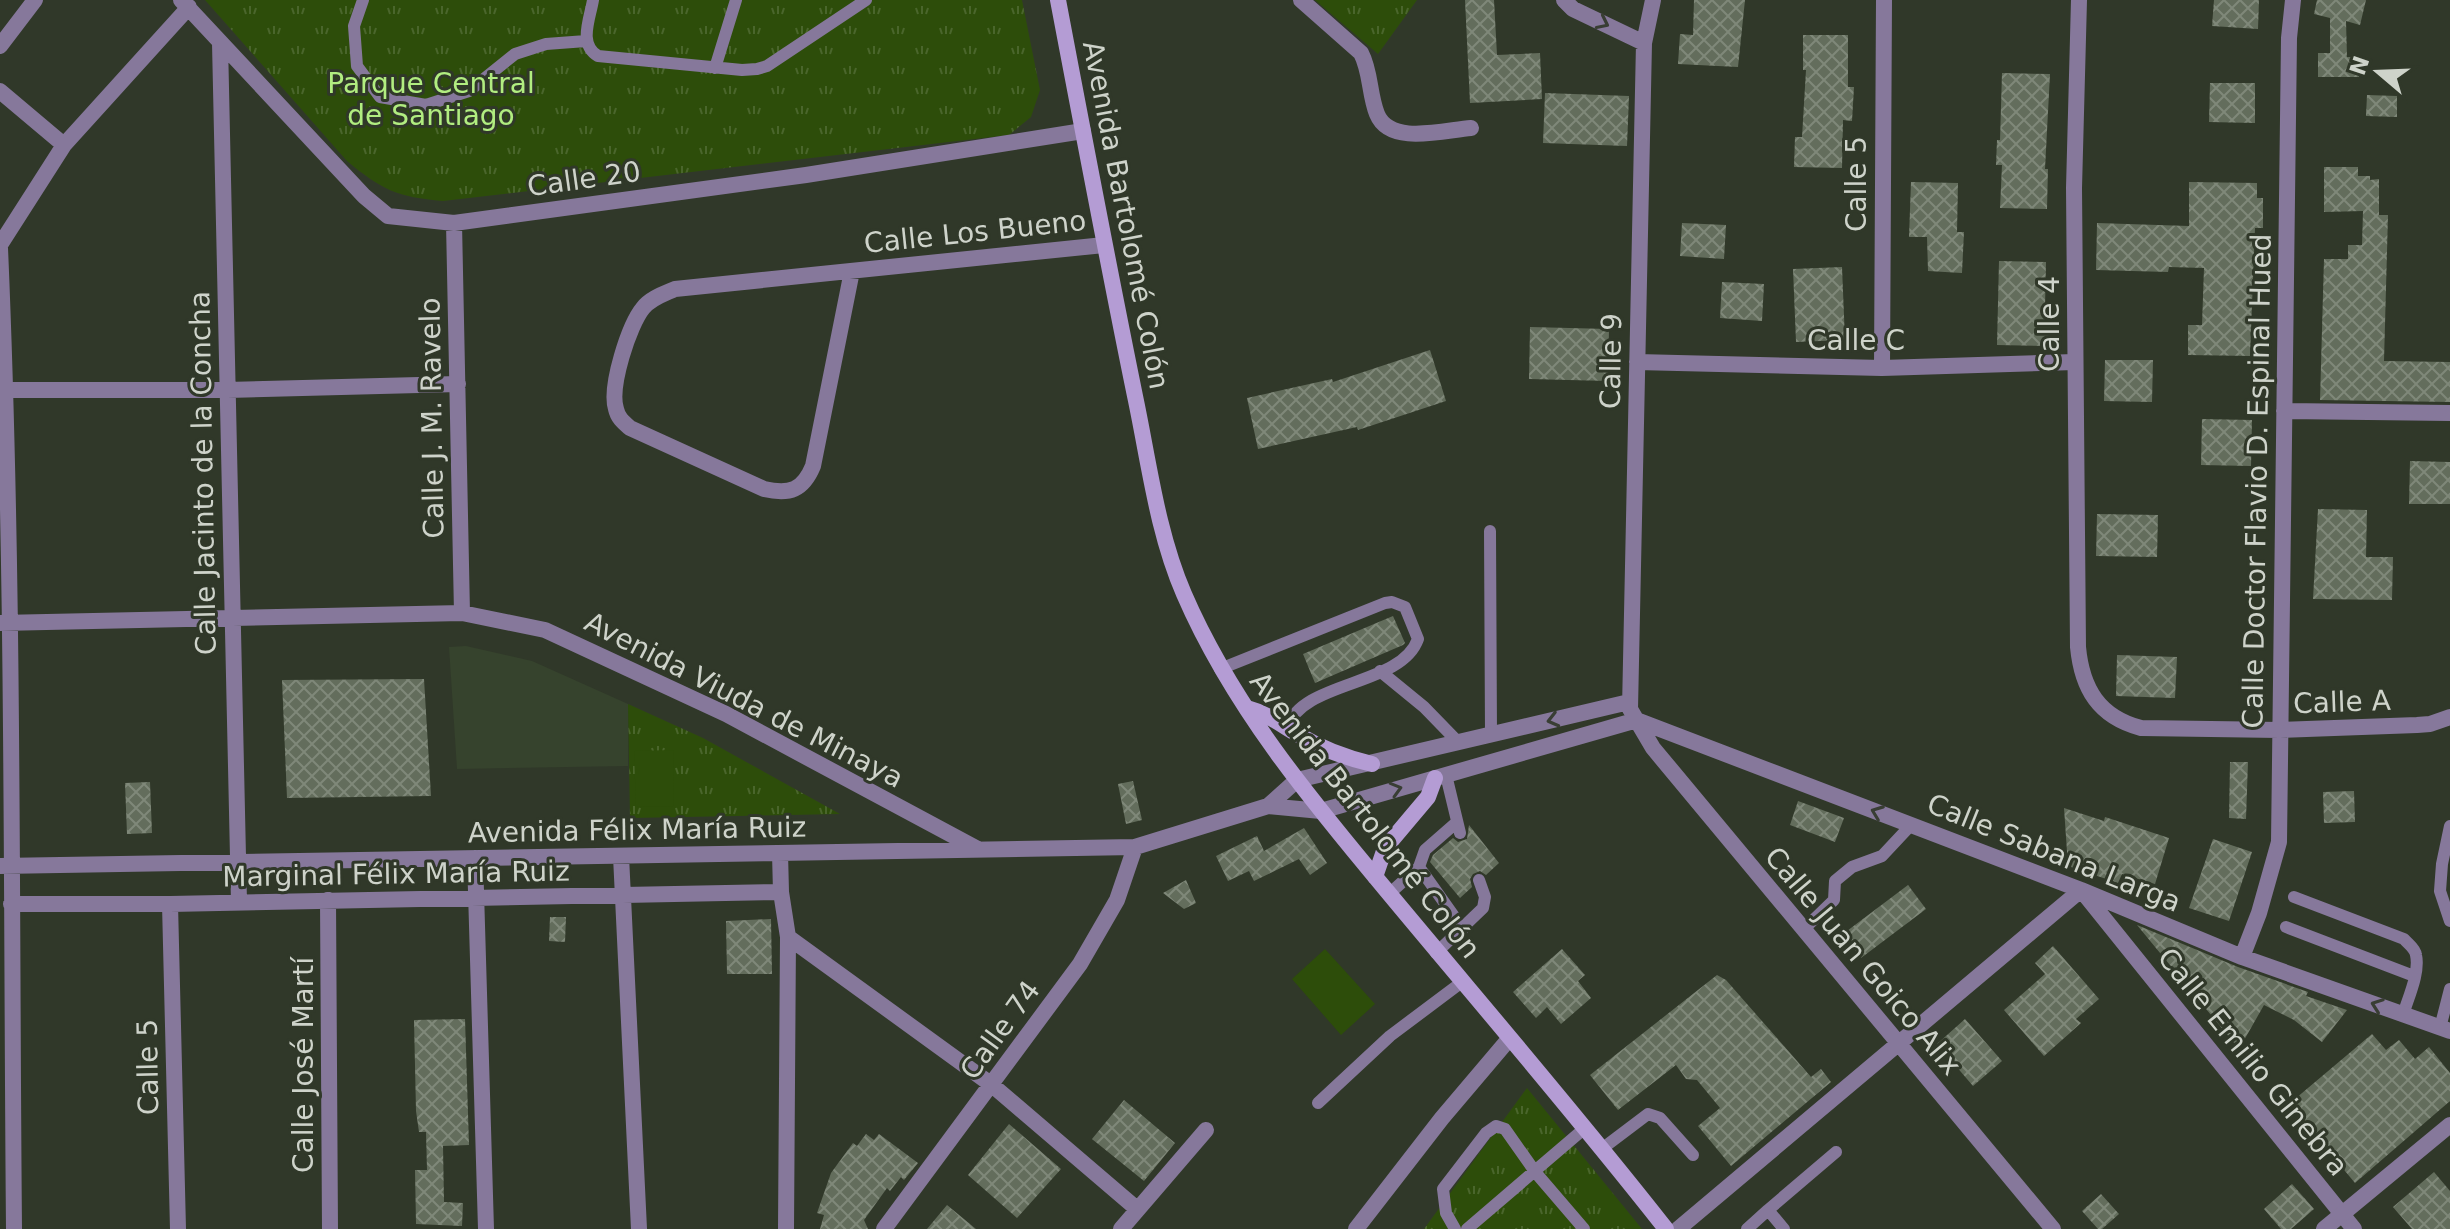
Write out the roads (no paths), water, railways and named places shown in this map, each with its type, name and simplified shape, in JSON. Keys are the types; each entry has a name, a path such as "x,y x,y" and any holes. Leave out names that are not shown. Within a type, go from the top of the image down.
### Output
{"main road":[{"name":"Avenida Bartolomé Colón","path":"1058,0 1104,245 1166,541 1183,592 1220,669 1321,811 1436,953 1603,1148 1666,1229"},
{"path":"1247,708 1344,757 1372,764"},
{"path":"1375,877 1385,848 1428,797 1441,776"}],"street":[{"path":"0,46 35,0"},
{"path":"1301,0 1361,53 1377,113 1389,128 1406,134 1471,128"},
{"path":"1564,0 1573,9 1644,43"},
{"name":"Calle 9","path":"1638,721 1629,702 1644,43 1653,0"},
{"name":"Calle 5","path":"1882,368 1884,0"},
{"name":"Calle 4","path":"2078,647 2074,188 2079,0"},
{"name":"Calle Doctor Flavio D. Espinal Hued","path":"2242,957 2271,876 2279,842 2289,38 2293,0"},
{"path":"14,1229 11,904 5,866 0,246 64,145 185,4"},
{"name":"Calle 20","path":"185,4 364,196 388,216 454,223 806,175 1083,131"},
{"name":"Calle Jacinto de la Concha","path":"220,43 239,902"},
{"path":"0,91 64,145"},
{"name":"Calle J. M. Ravelo","path":"454,223 462,613"},
{"name":"Calle Los Bueno","path":"852,271 813,466 806,482 795,490 781,493 764,489 630,428 620,420 614,385 635,323 644,307 657,296 675,289 1104,245"},
{"name":"Calle C","path":"1637,362 1882,368 2075,362"},
{"path":"3,390 227,390 458,384"},
{"path":"2284,411 2450,413"},
{"name":"Avenida Viuda de Minaya","path":"5,623 462,613 545,630 699,701 979,850"},
{"name":"Calle A","path":"2078,647 2080,670 2087,687 2110,715 2141,728 2280,730 2417,725 2450,717"},
{"path":"1297,780 1629,702"},
{"path":"1321,811 1638,721"},
{"name":"Calle Sabana Larga","path":"1638,721 2081,890 2242,957 2445,1030"},
{"name":"Calle Juan Goico Alix","path":"1638,721 1653,748 2053,1229"},
{"name":"Avenida Félix María Ruiz","path":"1268,806 1297,780"},
{"name":"Avenida Félix María Ruiz","path":"5,866 1135,847 1268,806 1321,811"},
{"name":"Calle 74","path":"884,1229 1080,964 1117,900 1135,847"},
{"path":"780,853 781,892 788,937 786,1229"},
{"path":"621,856 639,1229"},
{"path":"475,858 486,1229"},
{"path":"1678,1229 2081,890"},
{"name":"Calle Emilio Ginebra","path":"2081,890 2354,1229"},
{"name":"Marginal Félix María Ruiz","path":"11,904 170,904 781,892"},
{"name":"Calle José Martí","path":"328,900 330,1229"},
{"name":"Calle 5","path":"170,904 178,1229"},
{"path":"788,937 992,1085 1137,1209"},
{"path":"1356,1229 1442,1118 1509,1039"},
{"path":"2324,1229 2450,1125"},
{"path":"1121,1229 1206,1130"}],"lane":[{"path":"363,0 354,26 357,66 380,97 411,103 426,105 469,91 515,54 546,44 586,41"},
{"path":"593,0 586,41 590,51 598,56 742,70 767,66 866,0"},
{"path":"715,68 736,0"},
{"path":"1490,531 1491,735"},
{"path":"1220,669 1385,603 1405,607 1418,639 1410,656 1310,702 1290,719 1287,728"},
{"path":"1380,671 1424,707 1459,743"},
{"path":"1389,894 1419,867 1425,850 1458,828 1441,776"},
{"path":"1803,930 1834,900 1835,881 1852,867 1882,856 1911,825"},
{"path":"2450,826 2440,891 2450,921"},
{"path":"1419,867 1463,929"},
{"path":"1436,953 1483,908 1485,901 1479,880"},
{"path":"2294,897 2404,939 2417,955 2403,1015"},
{"path":"2286,927 2414,976"},
{"path":"1318,1103 1390,1036 1462,982"},
{"path":"2445,1030 2450,989"},
{"path":"1603,1148 1648,1114 1660,1118 1693,1155"},
{"path":"1455,1229 1446,1213 1443,1189 1486,1133 1496,1126 1505,1129 1575,1226"},
{"path":"1467,1229 1585,1128"},
{"path":"1747,1229 1836,1152"},
{"path":"1768,1210 1784,1229"}],"park label":[{"name":"Parque Central de Santiago","path":"431,99"}]}
